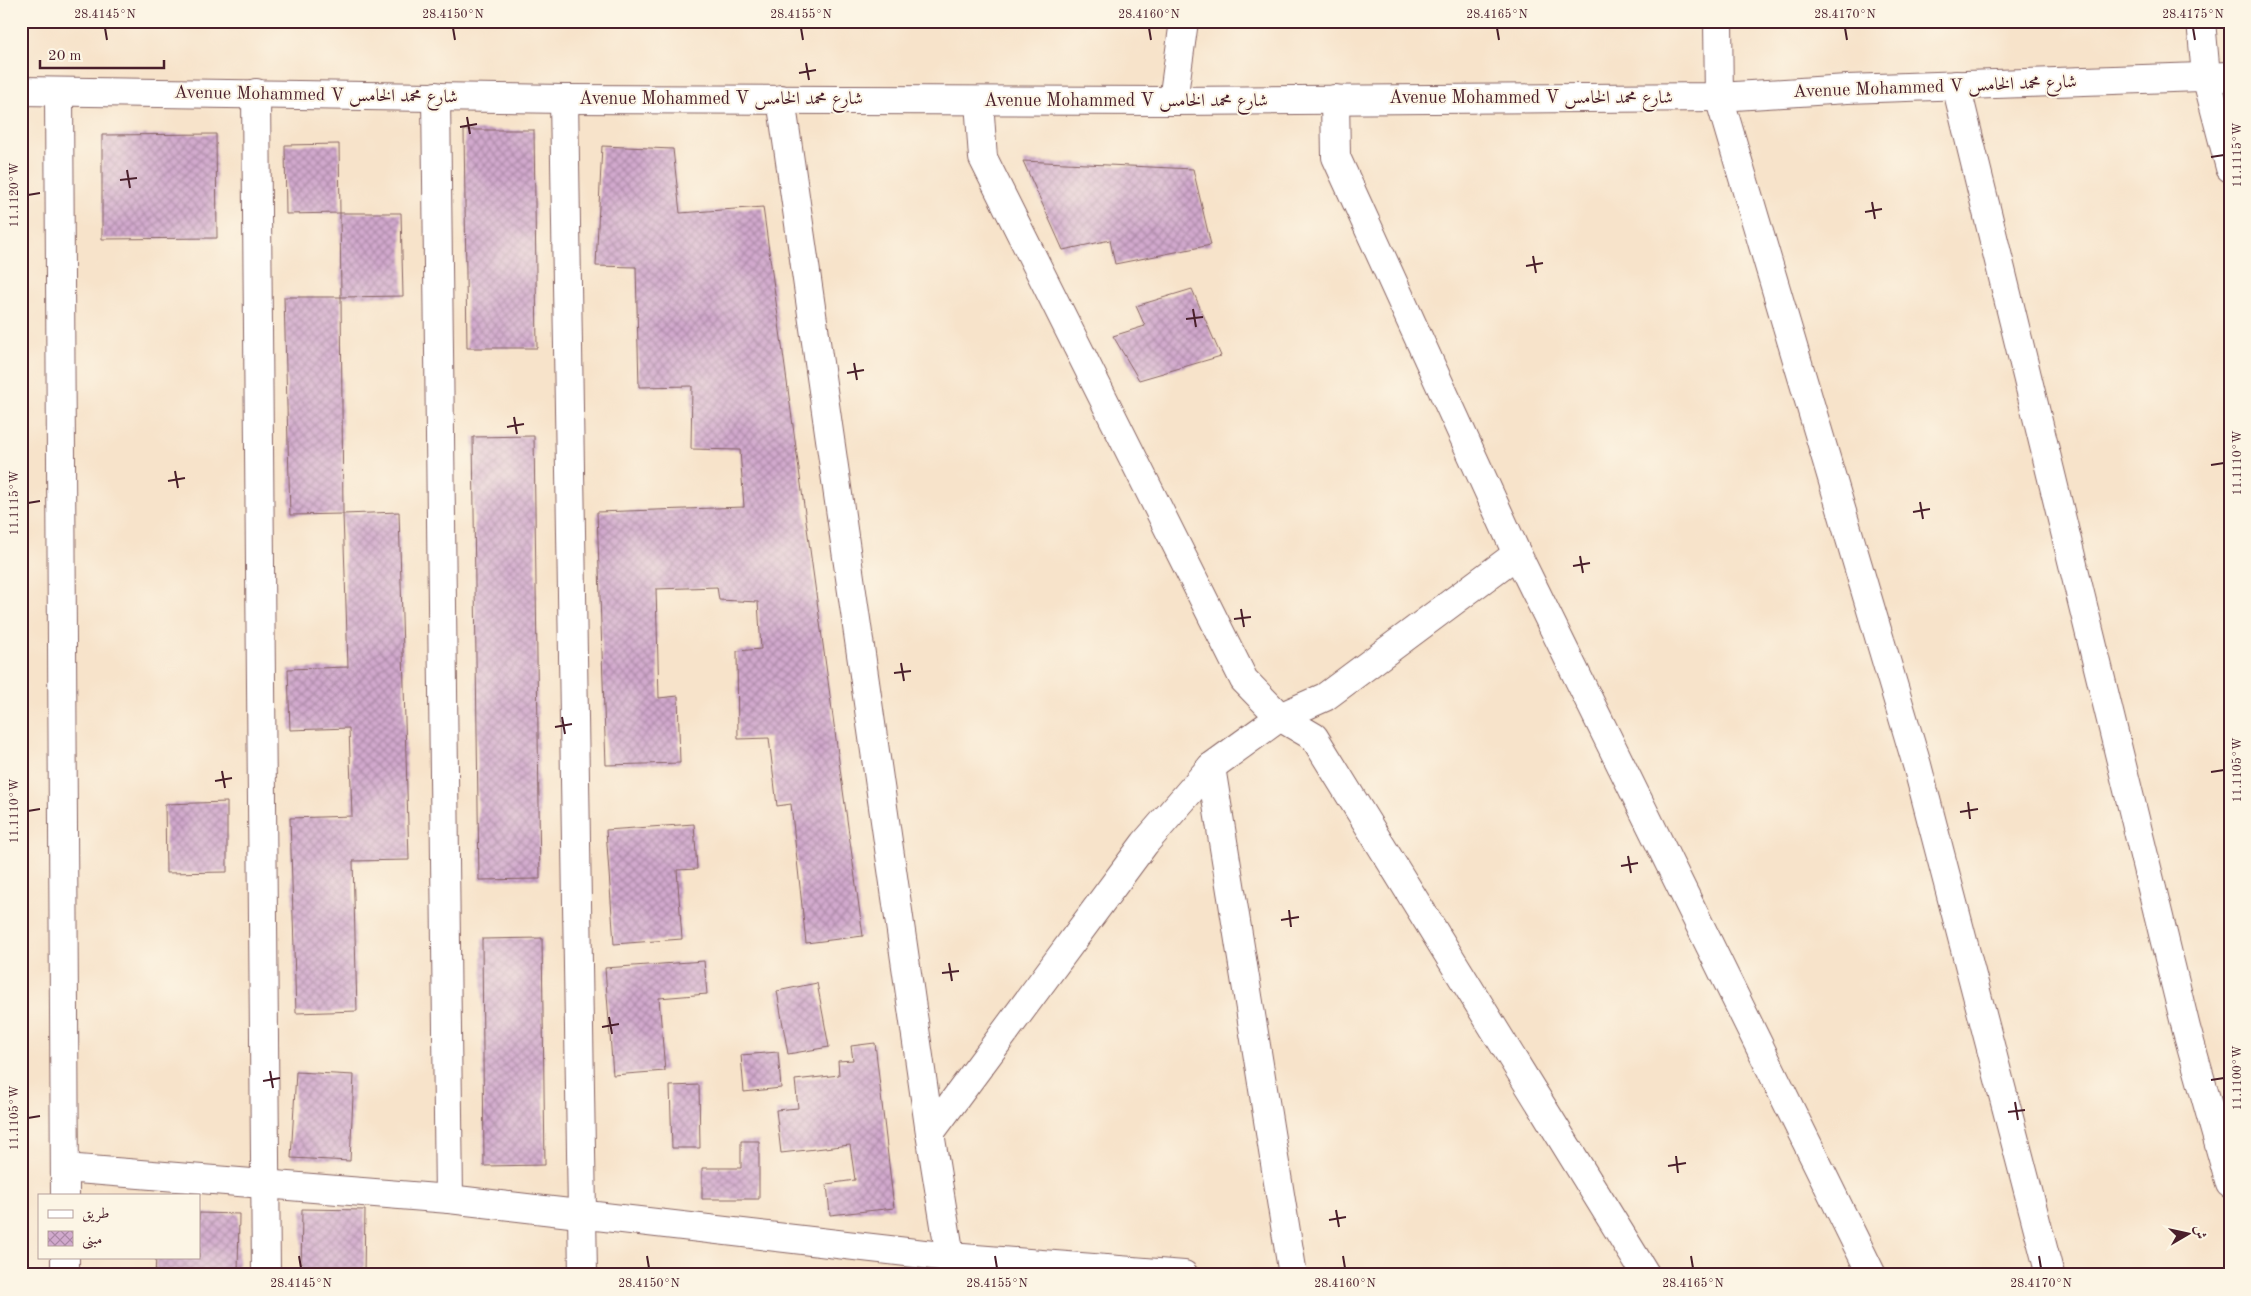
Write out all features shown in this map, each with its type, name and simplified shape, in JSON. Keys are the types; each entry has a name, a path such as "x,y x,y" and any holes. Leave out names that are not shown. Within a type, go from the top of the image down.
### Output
{"street":[{"path":"1173,101 1184,21"},
{"path":"1718,21 1719,97 1917,765 2050,1275"},
{"path":"2201,21 2218,76 2230,168"},
{"name":"Avenue Mohammed V شارع محمد الخامس","path":"21,91 564,99 1335,100 1719,97 1847,88 2218,76"},
{"path":"1956,85 2186,1028 2230,1184"},
{"path":"59,92 65,1182 265,1185 449,1199 582,1214 952,1266 1184,1275"},
{"path":"256,93 266,1275"},
{"path":"436,96 449,1199"},
{"path":"564,99 584,1275"},
{"path":"781,99 930,1133 952,1266"},
{"path":"1335,100 1336,157 1518,554 1872,1275"},
{"path":"979,101 983,158 1244,680 1280,717 1314,737 1646,1275"},
{"path":"930,1133 1145,843 1211,767 1280,717 1325,697 1518,554"},
{"path":"1211,767 1293,1275"},
{"path":"65,1258 65,1275"}],"building":[{"path":"464,130 534,130 537,348 467,348"},
{"path":"216,134 217,238 102,239 102,135"},
{"path":"339,144 340,213 286,214 285,145"},
{"path":"602,146 673,149 680,213 763,207 863,936 806,943 791,804 777,806 769,738 738,739 737,651 761,649 758,602 719,600 717,587 656,589 659,698 678,696 680,763 606,765 597,512 744,507 740,450 691,449 692,386 639,387 636,267 596,266"},
{"path":"1023,161 1193,169 1211,245 1115,264 1110,240 1063,250"},
{"path":"340,213 401,213 403,296 341,297"},
{"path":"1192,289 1221,356 1139,380 1113,336 1145,326 1136,306"},
{"path":"284,297 341,297 343,514 290,515"},
{"path":"534,436 540,879 479,880 473,437"},
{"path":"399,512 409,860 353,861 357,1011 296,1013 290,818 352,816 349,728 290,730 288,669 348,667 343,514"},
{"path":"227,802 227,872 166,873 165,804"},
{"path":"694,824 697,869 677,870 682,939 614,944 606,830"},
{"path":"542,938 545,1165 484,1166 482,939"},
{"path":"704,961 707,994 659,998 665,1071 613,1075 605,968"},
{"path":"817,983 829,1047 788,1054 777,991"},
{"path":"875,1043 894,1208 830,1215 827,1184 855,1180 850,1145 781,1153 776,1110 798,1108 795,1080 839,1075 838,1061 853,1060 851,1046"},
{"path":"778,1052 781,1088 744,1092 741,1055"},
{"path":"296,1072 354,1075 350,1161 291,1158"},
{"path":"699,1085 700,1148 672,1148 670,1086"},
{"path":"741,1141 759,1141 759,1199 702,1199 702,1168 741,1168"},
{"path":"302,1209 365,1210 364,1275 301,1275"},
{"path":"200,1213 239,1214 238,1275 155,1275 156,1258 200,1258"}]}
